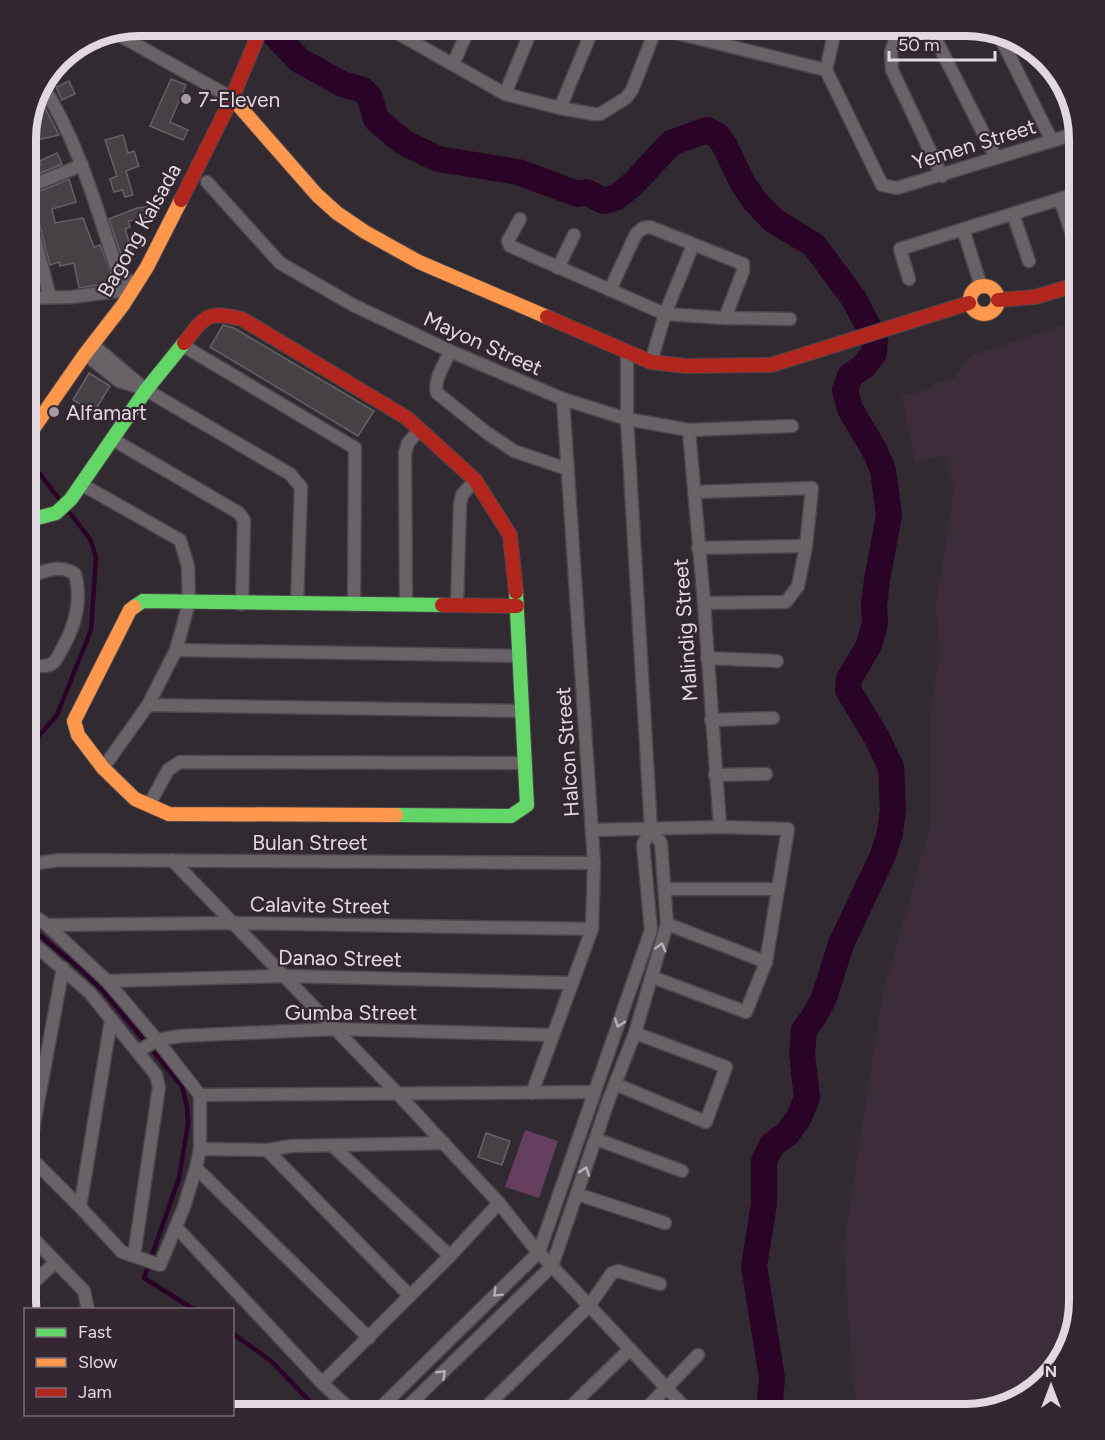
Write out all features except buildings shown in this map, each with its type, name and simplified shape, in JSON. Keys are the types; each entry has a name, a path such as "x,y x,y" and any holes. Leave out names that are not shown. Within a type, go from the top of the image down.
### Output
{"street":[{"name":"Bagong Kalsada","path":"36,424 134,288 232,98 257,36"},
{"path":"413,36 453,64 505,94 560,108 600,114 626,98 632,90 653,36"},
{"path":"453,64 466,36"},
{"path":"505,94 528,36"},
{"path":"560,108 590,36"},
{"path":"692,36 826,70 834,36"},
{"path":"897,36 891,52 892,70 942,176"},
{"path":"934,36 996,158"},
{"path":"123,38 232,98 317,195 337,213 365,232 419,262 651,362 667,366 771,365 969,303"},
{"path":"1003,43 1052,141"},
{"name":"Yemen Street","path":"826,70 882,184 897,188 1069,136"},
{"path":"48,93 82,165 115,264 119,272 134,288"},
{"path":"36,184 82,165"},
{"name":"Mayon Street","path":"207,182 280,263 353,306 562,399 627,419 689,430 792,426"},
{"path":"909,279 900,249 1069,196"},
{"path":"1060,199 1069,225"},
{"path":"1013,214 1029,261"},
{"path":"520,219 508,244 665,315 790,319"},
{"path":"610,290 636,234 643,228 650,227 743,264 743,271 725,318"},
{"path":"963,229 981,286"},
{"path":"558,268 574,235"},
{"path":"36,243 50,297"},
{"path":"651,362 665,315 693,245"},
{"path":"981,286 992,289 998,300 995,309 983,315 974,311 969,303 972,292 981,286"},
{"path":"998,300 1035,297 1069,287"},
{"path":"36,298 72,297 134,288"},
{"path":"36,518 56,513 71,499 146,390 203,319 222,314 242,319 407,418 475,480 510,535 517,606 520,656 526,805 511,816 169,814 135,799 103,768 78,735 74,721 130,610 143,601 517,606"},
{"path":"182,345 355,448 354,604"},
{"path":"88,349 119,381 146,390 290,474 301,487 297,604"},
{"path":"450,351 437,380 437,393 487,433 514,451 567,469"},
{"path":"388,1404 539,1252 651,930 643,844 651,830 627,419 627,352"},
{"name":"Halcon Street","path":"532,1093 592,929 594,863 562,399"},
{"path":"406,605 405,453 408,443 419,430"},
{"name":"Malindig Street","path":"689,430 720,827"},
{"path":"112,439 239,513 243,520 242,604"},
{"path":"457,605 460,504 462,495 475,480"},
{"path":"81,484 180,540 188,566 189,603 176,650 148,705 103,768"},
{"path":"694,492 812,488 806,546 798,586 786,602 704,603"},
{"path":"698,548 806,546"},
{"path":"36,574 67,568 75,574 79,588 78,609 72,631 54,663 36,666"},
{"path":"176,650 520,656"},
{"path":"707,658 777,661"},
{"path":"148,705 522,711"},
{"path":"711,720 773,718"},
{"path":"149,805 168,770 180,762 525,763"},
{"path":"715,775 766,774"},
{"path":"592,830 720,827 788,829 766,962 746,1012 652,977"},
{"path":"410,1404 552,1266 635,1033 667,924 661,843 651,830"},
{"name":"Bulan Street","path":"36,863 59,860 594,863"},
{"path":"172,860 444,1143 499,1203 539,1252 681,1404"},
{"path":"665,889 778,889"},
{"path":"36,917 107,981 148,1045 159,1087 134,1256"},
{"name":"Calavite Street","path":"47,925 232,923 592,929"},
{"path":"667,924 766,962"},
{"path":"36,945 90,993 111,1020 148,1045 200,1095 594,1092"},
{"path":"36,1108 63,968"},
{"name":"Danao Street","path":"107,981 285,976 572,983"},
{"path":"80,1207 111,1020"},
{"name":"Gumba Street","path":"148,1045 180,1036 336,1029 553,1035"},
{"path":"615,1084 706,1122 726,1067 635,1033"},
{"path":"36,1163 122,1252 160,1265 177,1228 196,1168 200,1149 200,1095"},
{"path":"596,1139 682,1171"},
{"path":"200,1149 267,1150 292,1146 444,1143"},
{"path":"333,1146 450,1256"},
{"path":"267,1150 410,1296"},
{"path":"196,1168 369,1338"},
{"path":"577,1194 665,1223"},
{"path":"322,1383 450,1256 499,1203"},
{"path":"177,1228 344,1404"},
{"path":"36,1241 84,1291 88,1308"},
{"path":"36,1280 56,1262"},
{"path":"489,1404 589,1306 615,1271 660,1284"},
{"path":"573,1404 630,1349"},
{"path":"651,1404 698,1355"}],"shaded area":[{"path":"1069,323 1068,1314 1061,1340 1053,1356 1021,1356 1021,1388 1005,1396 966,1404 857,1404 853,1387 844,1244 883,993 931,823 931,706 940,655 936,605 954,490 946,455 915,463 902,396 932,389 931,384 956,377 970,356"},
{"path":"525,1130 558,1141 539,1198 505,1187"}],"waterway":[{"path":"276,36 299,60 342,84 363,90 370,98 376,119 403,142 438,159 518,172 578,194 586,192 604,201 617,197 634,183 671,143 707,130 718,136 725,146 742,182 754,200 773,220 814,245 854,299 875,339 874,353 864,366 850,376 845,390 850,409 874,449 883,470 889,515 877,580 874,605 875,623 869,645 849,679 848,690 877,738 891,767 893,809 890,833 883,855 841,944 824,998 804,1030 802,1054 807,1098 799,1117 788,1133 772,1145 764,1161 764,1204 754,1266 772,1378 770,1399 772,1404"},
{"path":"36,469 90,539 96,557 91,630 57,715 36,739"},
{"path":"36,932 105,993 182,1086 188,1124 179,1178 144,1278 192,1308"},
{"path":"234,1334 271,1361 312,1404"}],"traffic: fast":[{"path":"36,518 56,513 71,499 146,390 184,343"},
{"path":"396,815 511,816 527,805 516,592"},
{"path":"134,607 143,601 442,605"}],"traffic: slow":[{"path":"232,98 317,195 337,213 365,232 419,262 547,317"},
{"path":"36,425 85,354 123,305 147,267 181,200"},
{"path":"984,286 994,290 998,300 994,310 984,314 974,310 970,300 974,290 984,286"},
{"path":"134,607 130,610 74,721 78,735 103,768 135,799 169,814 396,815"}],"traffic: jam":[{"path":"181,200 232,98 258,36"},
{"path":"998,300 1035,297 1069,287"},
{"path":"547,317 651,362 686,366 771,365 969,303"},
{"path":"184,343 207,318 221,315 242,319 407,418 475,480 510,535 516,592"},
{"path":"442,605 517,606"}],"place":[{"name":"7-Eleven","path":"186,99"},
{"name":"Alfamart","path":"54,412"}]}
